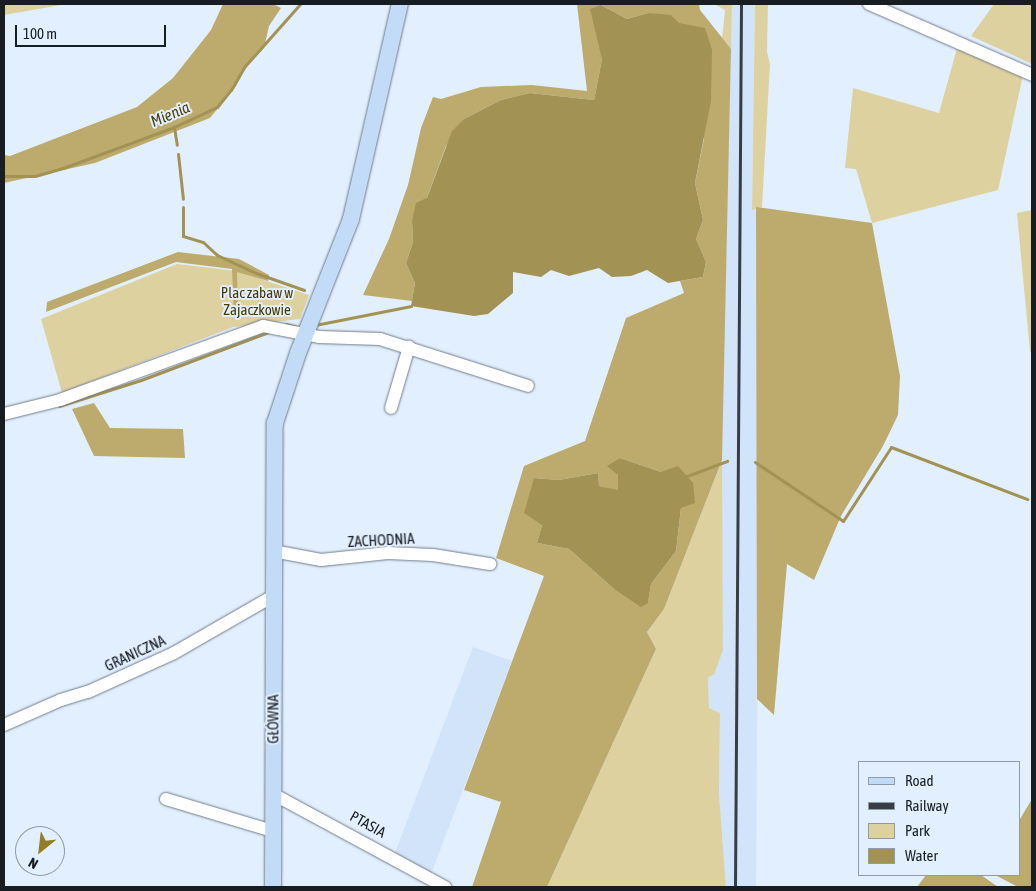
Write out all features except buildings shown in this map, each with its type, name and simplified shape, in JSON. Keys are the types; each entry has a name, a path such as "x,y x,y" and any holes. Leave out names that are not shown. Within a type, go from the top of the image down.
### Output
{"main road":[{"name":"GŁÓWNA","path":"273,887 272,596 275,423 305,335 351,219 400,4"}],"street":[{"path":"869,4 1032,75"},
{"path":"4,414 60,400 263,326 305,335 380,338 528,386"},
{"path":"390,408 409,348"},
{"name":"ZACHODNIA","path":"274,551 321,560 388,553 432,555 490,564"},
{"name":"GRANICZNA","path":"4,725 61,700 88,692 174,653 272,596"},
{"name":"PTASIA","path":"273,794 445,887"},
{"path":"166,799 273,831"}],"shaded area":[{"path":"223,4 273,4 281,8 269,26 264,48 245,68 236,86 210,118 95,163 4,183 4,155 10,156 137,107 173,78 211,30"},
{"path":"577,4 699,4 700,10 731,49 722,460 664,609 647,632 656,649 547,887 472,887 501,802 464,790 544,576 496,558 524,466 585,441 626,318 684,293 680,281 703,277 706,262 696,239 703,220 695,183 704,139 679,23 648,13 627,19 601,5 602,59 594,100 530,93 501,100 464,119 446,146 427,198 412,221 413,242 406,263 415,283 412,301 363,295 389,239 408,185 421,128 433,97 441,99 481,87 532,85 587,91","holes":["620,458 661,472 681,508 676,551 651,584 648,602 614,589 569,549 537,543 542,525 534,478 559,480 598,473 599,486 619,491"]},
{"path":"732,4 755,4 752,209 756,207 759,478 756,887 726,887 719,793 720,714 709,708 708,677 714,675 723,650 721,448"},
{"path":"756,207 872,223 900,376 898,415 883,446 841,516 814,580 787,564 774,715 757,699"},
{"path":"178,252 239,259 269,275 268,281 237,272 238,315 234,315 232,269 176,262 46,312 47,302"},
{"path":"94,403 110,428 183,429 185,458 94,456 72,409"},
{"path":"473,647 512,661 431,874 395,853"},
{"path":"1032,799 1032,887 1018,887 997,876 1021,876 1021,817"},
{"path":"925,876 982,876 998,887 917,887"}],"green space":[{"path":"4,4 67,4 4,15"},
{"path":"714,4 732,4 731,49 722,39 725,10"},
{"path":"755,4 768,4 767,52 770,64 762,207 752,210"},
{"path":"994,4 1032,4 1032,64 971,36"},
{"path":"957,48 1023,75 998,190 872,223 856,169 845,168 853,88 939,113"},
{"path":"1032,210 1032,352 1030,352 1017,213"},
{"name":"Plac zabaw w Zajaczkowie","path":"177,264 237,271 309,295 300,319 233,327 62,393 41,319"},
{"path":"722,460 723,650 714,675 708,677 709,708 720,713 719,793 726,887 547,887 656,649 647,632 664,609"}],"water":[{"path":"601,5 627,19 648,13 671,15 679,23 705,28 712,50 711,101 695,183 703,220 696,239 706,262 703,277 668,283 647,270 631,276 612,277 599,268 569,276 551,270 541,277 513,272 513,293 488,314 474,316 411,306 415,283 406,263 413,242 412,221 416,203 427,198 452,131 464,119 501,100 530,93 594,100 602,59 590,9"},
{"path":"620,458 661,472 678,466 693,483 695,503 681,508 676,551 651,584 648,603 641,607 614,589 569,549 537,543 542,525 524,513 534,478 559,480 598,473 599,486 618,490 618,475 607,466"}],"waterway":[{"name":"Mienia","path":"4,176 35,176 63,168 174,127 217,107 231,90 245,66 300,4"},
{"path":"174,127 177,145"},
{"path":"178,154 183,199"},
{"path":"183,207 183,236 203,242 217,255 256,273 304,290"},
{"path":"315,325 411,306"},
{"path":"286,324 297,327"},
{"path":"59,406 141,380 269,332"},
{"path":"755,462 843,521 891,447 1027,499"},
{"path":"687,476 727,461"}],"railway":[{"path":"735,887 741,4"}]}
